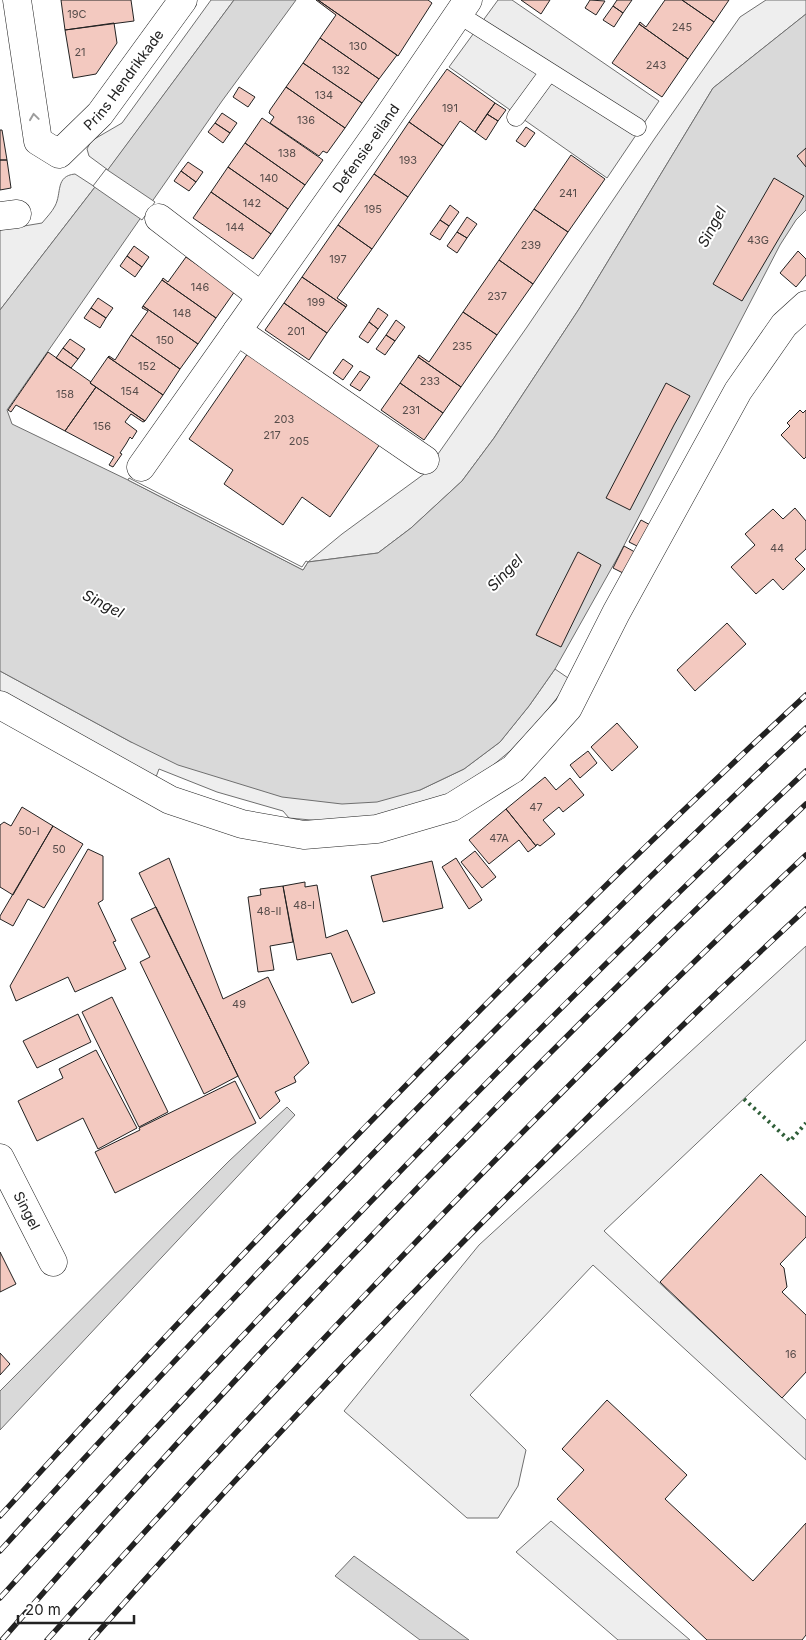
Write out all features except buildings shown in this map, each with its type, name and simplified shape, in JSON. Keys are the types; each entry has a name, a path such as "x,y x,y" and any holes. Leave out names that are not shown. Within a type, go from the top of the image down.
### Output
{"street":[{"name":"Prins Hendrikkade","path":"17,0 38,142 59,154 100,114 183,0"},
{"name":"Defensie-eiland","path":"142,467 463,7"},
{"path":"159,218 261,296"},
{"path":"0,706 170,800 242,824 304,835 377,829 452,807 513,769 568,708 616,613 738,391 784,325 806,305"},
{"path":"237,331 425,460"},
{"name":"Singel","path":"0,1158 53,1262"}],"lane":[{"path":"463,7 549,72 637,127"},
{"path":"516,117 549,72"}],"shaded area":[{"path":"211,0 234,0 108,170 89,156 87,149 91,141 122,123"},
{"path":"498,0 512,0 659,101 607,178 449,67"},
{"path":"766,0 806,0 806,14 713,88 579,309 494,438 462,481 411,528 378,553 308,562 342,534 424,474 740,17"},
{"path":"75,174 95,187 0,310 0,230 42,223 55,206 64,178"},
{"path":"555,669 571,680 542,717 510,751 473,782 425,806 376,818 333,822 289,818 283,811 217,792 159,769 156,777 0,693 0,671 131,742 420,790 464,769 500,742"},
{"path":"806,946 806,1040 604,1231 806,1420 806,1460 593,1265 470,1395 526,1450 518,1486 498,1518 467,1518 344,1411 479,1245"},
{"path":"551,1521 690,1640 618,1640 516,1552"}],"water":[{"path":"234,0 296,0 222,101 7,410 12,424 128,480 303,570 308,562 378,553 411,528 462,481 494,438 579,309 713,88 806,14 806,210 796,220 780,245 619,555 555,669 500,742 464,769 420,790 377,802 342,804 282,797 178,765 131,742 0,671 0,310 95,187"},
{"path":"287,1107 295,1115 0,1430 0,1391 229,1161"},
{"path":"354,1556 469,1640 420,1640 335,1576"}],"pier":[{"path":"106,169 155,202 142,220 93,186"},
{"path":"129,478 302,567 306,561 308,562 303,570 128,480"}],"railway":[{"path":"0,1516 195,1305 394,1097 598,893 806,695"},
{"path":"0,1551 185,1349 375,1152 503,1022 806,728"},
{"path":"0,1598 97,1491 395,1177 598,972 806,771"},
{"path":"2,1640 195,1424 394,1212 495,1108 701,904 806,804"},
{"path":"47,1640 231,1438 418,1239 513,1141 707,949 806,855"},
{"path":"91,1640 263,1451 529,1175 806,909"}],"hedge":[{"path":"744,1099 790,1141 806,1123"}]}
